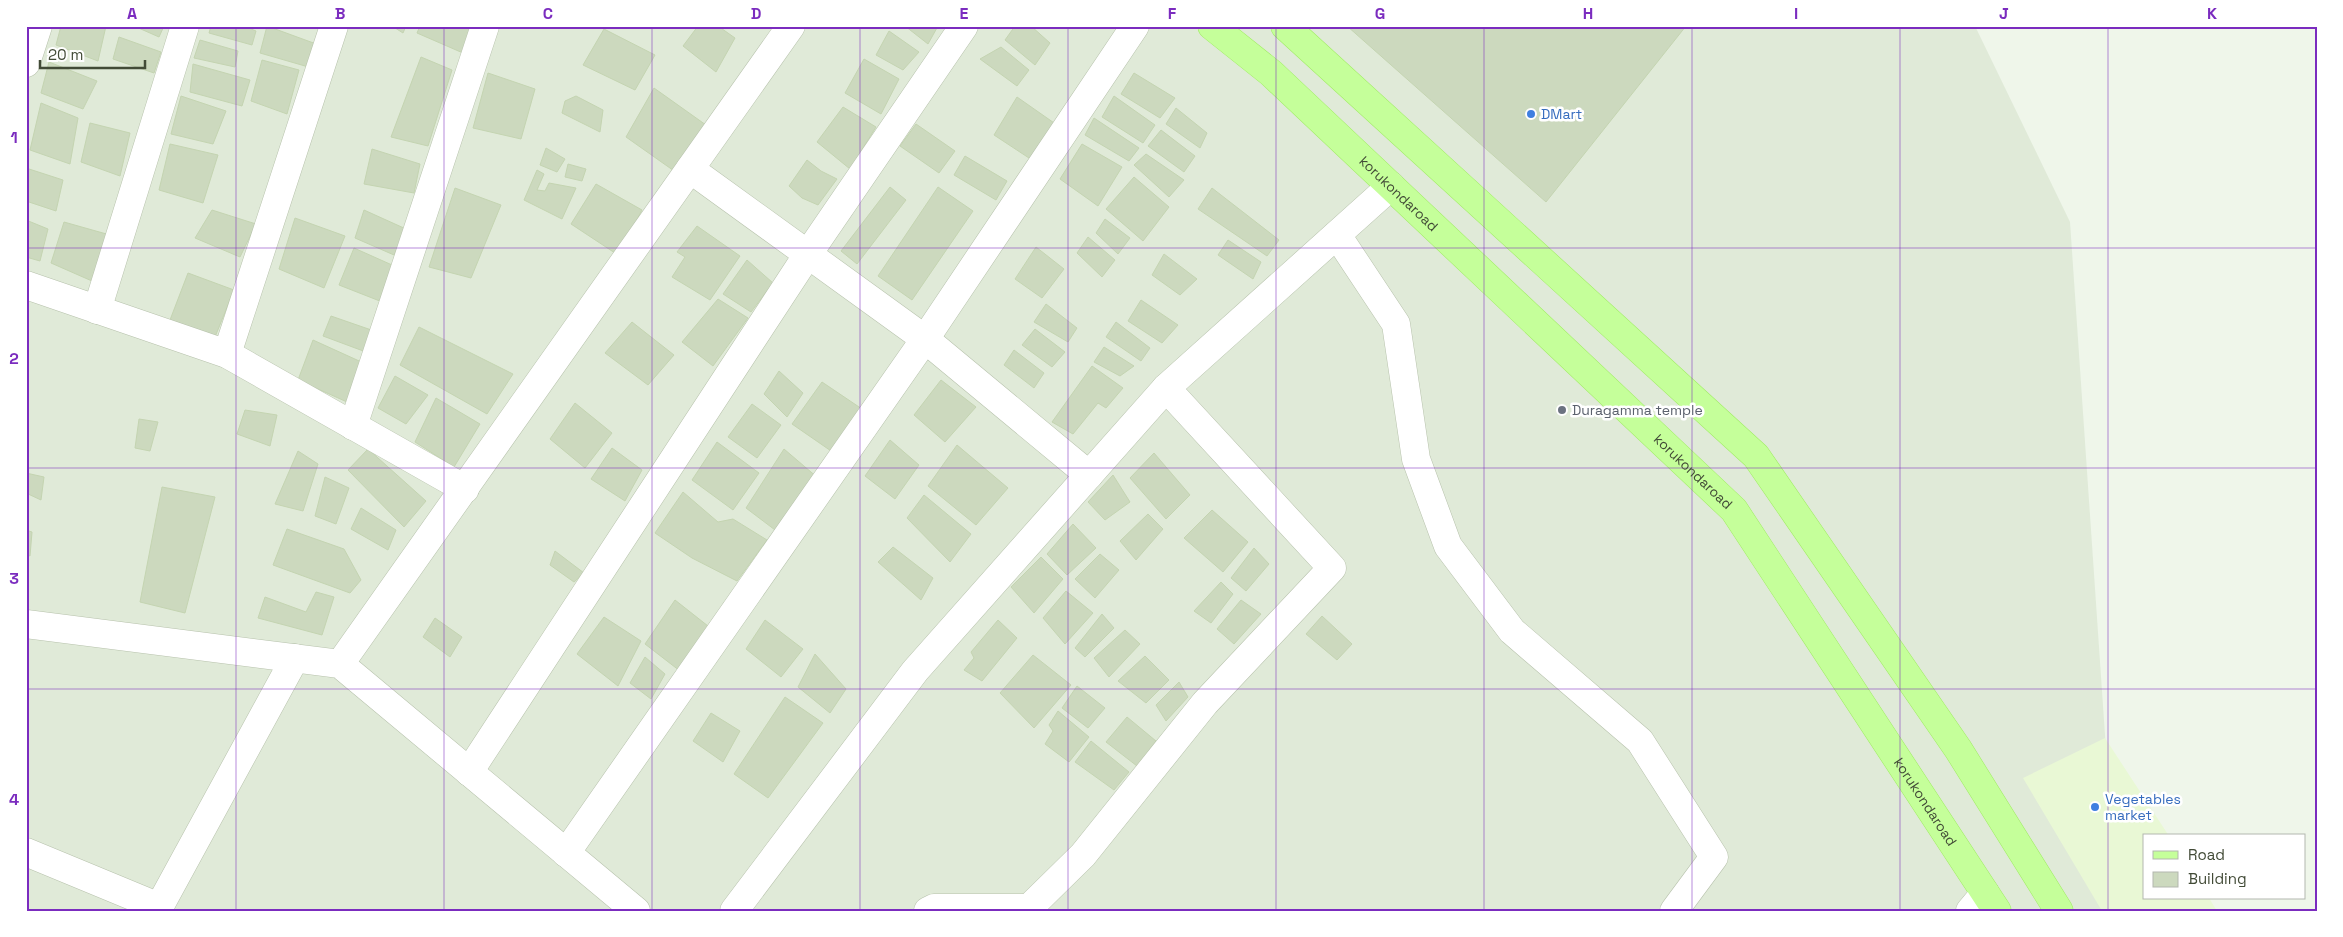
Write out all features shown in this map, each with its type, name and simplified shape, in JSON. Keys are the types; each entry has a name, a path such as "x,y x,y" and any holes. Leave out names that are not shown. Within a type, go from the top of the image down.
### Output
{"main road":[{"name":"korukondaroad","path":"1212,26 1271,73 1734,510 1984,905"},
{"path":"1285,26 1756,456 1958,749 2059,911"}],"street":[{"path":"26,64 38,26"},
{"path":"97,310 185,26"},
{"path":"227,354 334,26"},
{"path":"353,426 485,26"},
{"path":"340,664 791,26"},
{"path":"470,772 808,254 964,26"},
{"path":"566,853 925,339 1136,26"},
{"path":"690,169 925,339 1088,475"},
{"path":"734,911 914,671 1166,388 1391,186"},
{"path":"1337,235 1396,324 1416,459 1448,546 1512,631 1640,741 1714,857 1674,911"},
{"path":"26,285 227,354 465,489"},
{"path":"928,911 934,908 1029,909 1083,855 1205,703 1332,568 1166,388"},
{"path":"26,624 340,664 636,911"},
{"path":"26,852 158,909 295,658"}],"shaded area":[{"path":"26,26 1975,26 2070,222 2117,911 26,911"},
{"name":"Vegetables market","path":"2105,738 2168,834 2143,834 2143,900 2210,900 2217,911 2102,911 2023,778"}],"building":[{"path":"61,26 106,26 98,61 56,45"},
{"path":"134,26 164,26 159,37"},
{"path":"211,26 244,26 256,31 252,45 209,33"},
{"path":"267,26 319,45 312,68 260,53"},
{"path":"392,26 406,26 403,33"},
{"path":"420,26 473,26 463,53 417,33"},
{"path":"698,26 718,26 735,38 716,72 683,46"},
{"path":"905,26 938,26 928,44"},
{"path":"1015,26 1031,26 1050,43 1035,65 1005,40"},
{"name":"DMart","path":"1347,26 1686,26 1546,202"},
{"path":"604,29 655,55 635,90 583,65"},
{"path":"889,31 919,52 903,70 876,55"},
{"path":"119,37 161,52 154,73 113,59"},
{"path":"200,40 238,51 235,67 194,58"},
{"path":"1001,47 1029,70 1017,86 980,59"},
{"path":"421,57 452,70 428,146 391,137"},
{"path":"864,59 899,79 881,114 845,93"},
{"path":"262,60 299,70 287,114 251,101"},
{"path":"49,62 97,81 83,109 41,93"},
{"path":"193,64 250,80 242,106 190,92"},
{"path":"488,73 535,89 521,139 473,128"},
{"path":"1134,73 1175,98 1160,118 1121,94"},
{"path":"654,88 706,125 677,173 626,137"},
{"path":"181,96 226,111 213,144 171,134"},
{"path":"576,96 603,110 600,132 562,113 565,101"},
{"path":"1114,96 1155,125 1143,143 1102,117"},
{"path":"1017,97 1057,125 1032,160 994,135"},
{"path":"41,103 78,118 70,164 30,150"},
{"path":"843,107 876,127 850,169 817,142"},
{"path":"1176,108 1207,133 1200,148 1166,124"},
{"path":"1094,118 1139,148 1129,161 1085,135"},
{"path":"90,123 130,133 120,176 81,162"},
{"path":"916,124 955,151 939,173 900,146"},
{"path":"1161,130 1195,156 1184,172 1148,146"},
{"path":"170,144 218,155 203,203 159,190"},
{"path":"1082,144 1122,167 1098,206 1060,179"},
{"path":"546,148 565,159 557,172 540,165"},
{"path":"372,149 420,164 414,193 364,184"},
{"path":"1146,154 1184,180 1169,197 1134,165"},
{"path":"965,156 1007,181 996,200 954,175"},
{"path":"807,160 821,171 837,179 818,205 802,198 789,186"},
{"path":"568,164 586,169 582,181 565,177"},
{"path":"26,168 63,180 56,211 26,201"},
{"path":"537,170 544,174 537,190 545,191 549,183 576,188 562,219 524,200"},
{"path":"1134,177 1169,207 1143,241 1106,209"},
{"path":"596,184 642,210 618,255 571,224"},
{"path":"890,187 906,200 857,264 841,251"},
{"path":"938,187 973,211 912,300 878,276"},
{"path":"455,188 501,205 471,278 429,267"},
{"path":"1212,188 1279,240 1267,256 1198,209"},
{"path":"212,210 256,224 240,257 195,238"},
{"path":"364,210 406,229 394,255 355,238"},
{"path":"295,218 345,236 324,288 279,269"},
{"path":"1105,219 1130,238 1118,254 1096,233"},
{"path":"26,220 48,229 40,261 26,257"},
{"path":"64,222 110,235 92,281 51,263"},
{"path":"697,226 740,256 710,300 672,277 685,257 677,252"},
{"path":"1088,237 1115,260 1102,277 1077,253"},
{"path":"1228,240 1261,262 1253,279 1218,255"},
{"path":"1036,247 1064,269 1042,298 1015,279"},
{"path":"354,248 401,269 390,305 339,285"},
{"path":"1164,254 1197,279 1180,295 1152,275"},
{"path":"747,260 773,283 751,312 723,294"},
{"path":"188,273 234,290 215,337 170,320"},
{"path":"718,299 748,318 713,366 682,342"},
{"path":"1141,300 1178,325 1162,343 1128,321"},
{"path":"1046,304 1077,328 1068,342 1034,322"},
{"path":"331,316 380,333 374,355 323,336"},
{"path":"632,322 674,355 648,385 605,353"},
{"path":"1116,322 1150,348 1141,361 1106,337"},
{"path":"419,327 513,374 487,414 400,365"},
{"path":"1035,329 1065,352 1052,367 1022,345"},
{"path":"313,340 368,365 356,406 298,380"},
{"path":"1104,347 1134,366 1120,376 1094,362"},
{"path":"1014,350 1044,373 1034,388 1004,365"},
{"path":"1092,366 1123,388 1106,408 1098,403 1073,434 1052,422"},
{"path":"779,371 803,393 787,417 764,394"},
{"path":"395,376 428,395 406,424 378,408"},
{"path":"941,380 976,407 945,442 914,415"},
{"path":"822,382 865,411 834,453 792,424"},
{"path":"436,398 480,424 454,467 415,442"},
{"path":"575,403 612,433 585,468 550,439"},
{"path":"752,404 781,425 757,458 728,437"},
{"path":"245,410 277,415 270,446 237,434"},
{"path":"139,419 158,422 150,451 135,448"},
{"path":"890,440 919,465 895,499 865,476"},
{"path":"717,442 759,473 733,510 692,480"},
{"path":"957,445 1008,488 976,525 928,486"},
{"path":"612,448 642,470 625,501 591,479"},
{"path":"368,449 426,501 404,527 348,470"},
{"path":"784,449 818,478 779,533 746,508"},
{"path":"298,451 318,464 303,511 275,504"},
{"path":"1154,453 1190,495 1166,519 1130,478"},
{"path":"26,473 44,477 41,500 26,493"},
{"path":"1113,475 1130,502 1105,520 1088,502"},
{"path":"325,477 349,488 336,524 315,516"},
{"path":"162,487 215,497 185,613 140,602"},
{"path":"683,492 718,522 733,519 767,540 737,581 692,558 655,533"},
{"path":"924,495 971,534 950,562 907,518"},
{"path":"361,508 396,530 388,550 351,529"},
{"path":"1212,510 1248,542 1223,572 1184,538"},
{"path":"1148,514 1163,529 1136,560 1120,541"},
{"path":"1073,524 1096,548 1067,575 1047,554"},
{"path":"287,529 344,549 361,580 350,593 273,565"},
{"path":"26,530 32,532 30,556 26,554"},
{"path":"893,547 933,578 921,600 878,562"},
{"path":"1254,548 1269,564 1246,591 1231,578"},
{"path":"555,551 584,573 574,582 550,565"},
{"path":"1100,554 1119,570 1095,598 1075,579"},
{"path":"1041,557 1063,579 1034,613 1011,587"},
{"path":"1221,582 1233,594 1211,623 1194,611"},
{"path":"1066,591 1093,613 1065,644 1043,618"},
{"path":"316,592 334,597 322,635 258,618 265,597 306,612"},
{"path":"675,600 708,626 680,671 645,644"},
{"path":"1241,600 1261,614 1234,644 1217,629"},
{"path":"1102,614 1114,628 1085,657 1075,648"},
{"path":"1322,616 1352,644 1337,660 1306,634"},
{"path":"604,617 641,641 618,686 577,654"},
{"path":"435,618 462,637 450,657 423,637"},
{"path":"765,620 803,649 781,677 746,649"},
{"path":"998,620 1017,638 982,681 964,670 974,658 971,652"},
{"path":"1125,630 1140,644 1109,677 1094,658"},
{"path":"815,654 846,689 830,713 798,687"},
{"path":"1033,655 1071,685 1034,728 1000,693"},
{"path":"1145,656 1169,680 1146,703 1118,681"},
{"path":"645,657 665,674 651,699 630,683"},
{"path":"1179,682 1188,697 1166,721 1156,705"},
{"path":"1077,686 1105,708 1088,728 1062,708"},
{"path":"785,697 823,723 768,798 734,774"},
{"path":"1058,711 1089,737 1069,762 1045,744 1053,731 1049,725"},
{"path":"711,713 740,731 723,762 693,741"},
{"path":"1127,717 1156,741 1137,766 1106,742"},
{"path":"1091,741 1129,772 1114,790 1075,762"}],"place":[{"name":"DMart","path":"1531,114"},
{"name":"Duragamma temple","path":"1562,410"},
{"name":"Vegetables market","path":"2095,807"}]}
